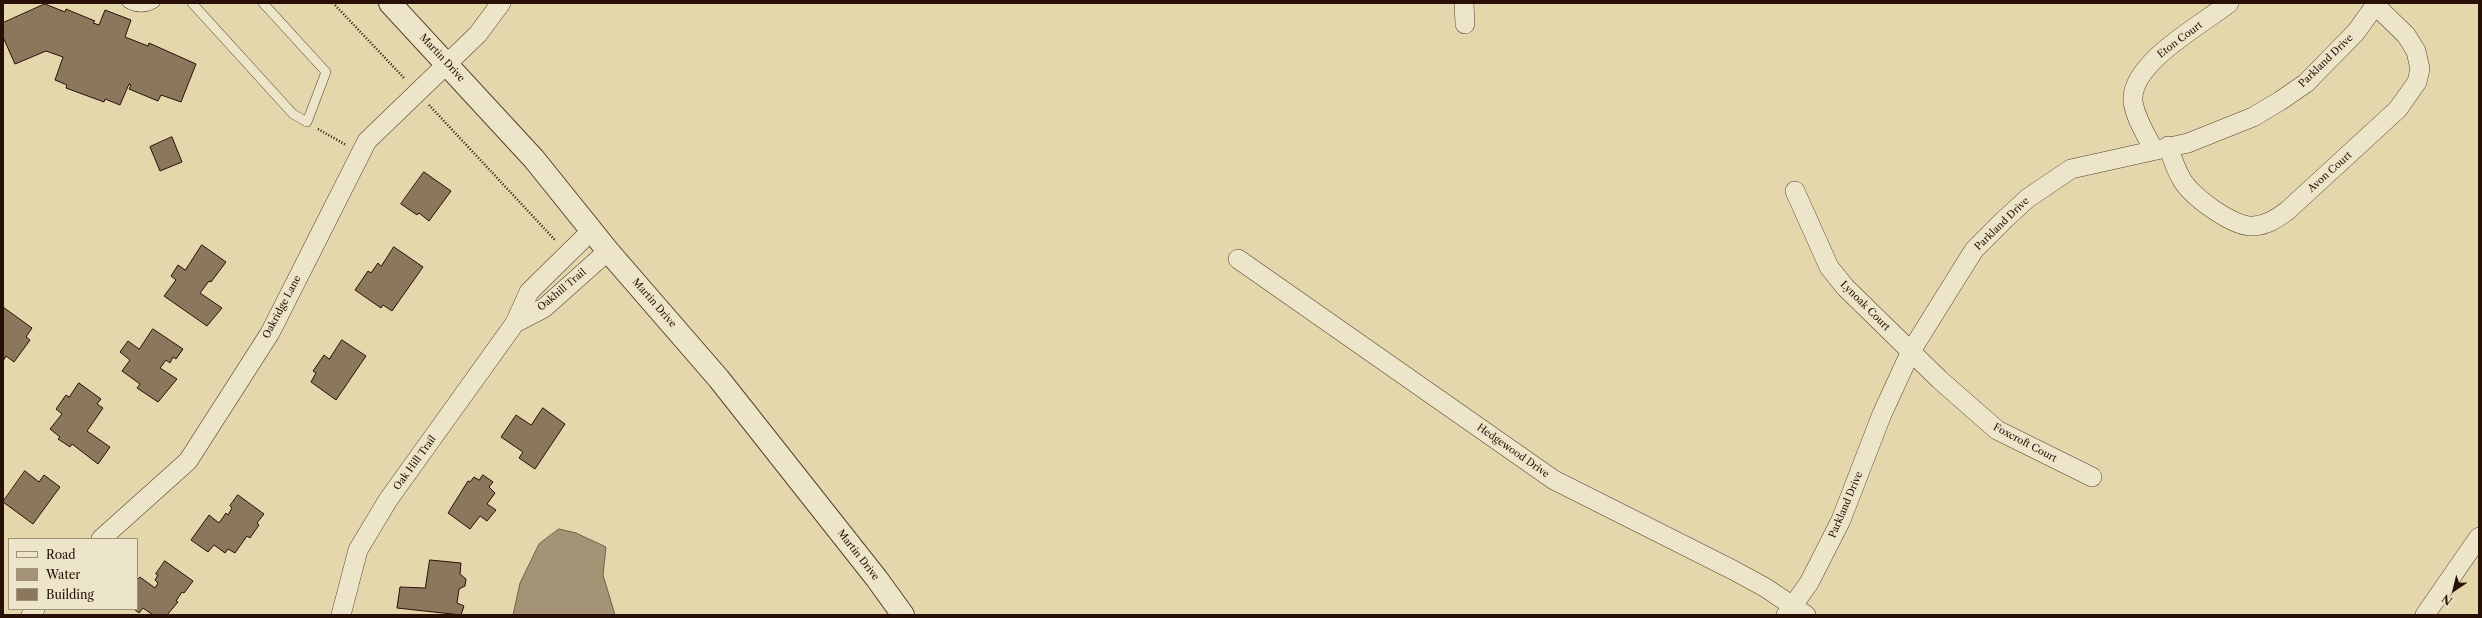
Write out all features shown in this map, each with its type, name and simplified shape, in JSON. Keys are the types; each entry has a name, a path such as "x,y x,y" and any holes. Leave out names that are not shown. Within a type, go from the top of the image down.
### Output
{"street":[{"name":"Martin Drive","path":"390,3 534,159 591,231 718,379 877,579 903,615"},
{"path":"447,64 478,34 500,3"},
{"path":"1464,3 1465,24"},
{"name":"Eton Court","path":"2161,148 2139,121 2133,102 2134,89 2141,75 2158,56 2229,3"},
{"name":"Parkland Drive","path":"1795,612 1842,520 1894,384 1911,351 1974,250 2028,198 2071,169 2188,143 2224,130 2280,101 2306,83 2356,32 2375,4"},
{"name":"Avon Court","path":"2161,148 2181,178 2200,198 2216,211 2240,223 2253,226 2269,223 2275,219 2288,210 2398,109 2418,82 2420,69 2416,51 2406,35 2375,4"},
{"name":"Oakridge Lane","path":"102,538 188,461 270,333 367,141 447,64"},
{"name":"Lynoak Court","path":"1795,191 1829,267 1844,287 1911,351"},
{"name":"Oakhill Trail","path":"515,324 530,292 591,231"},
{"name":"Oakhill Trail","path":"515,324 544,308 608,251"},
{"name":"Hedgewood Drive","path":"1238,259 1554,480 1735,571 1795,612"},
{"name":"Oak Hill Trail","path":"341,615 358,550 381,512 515,324"},
{"name":"Foxcroft Court","path":"1911,351 1940,380 1997,430 2092,478"},
{"path":"2425,615 2479,537"}],"lane":[{"path":"127,3 134,8 147,7 155,3"},
{"path":"192,3 293,114 307,122 326,72 263,3"}],"path":[{"path":"333,3 568,254"},
{"path":"307,122 329,137 361,152"}],"water":[{"path":"559,529 576,533 606,547 603,575 615,615 513,615 520,583 539,544"}],"building":[{"path":"45,4 65,12 66,9 95,21 93,23 99,25 105,10 131,20 125,37 148,46 149,43 196,64 181,102 161,95 158,101 129,89 131,85 129,84 120,105 105,99 104,102 66,88 67,85 55,80 63,57 46,51 15,64 3,37 3,23"},
{"path":"172,137 182,162 160,171 150,147"},
{"path":"424,172 451,191 429,221 419,213 417,215 401,204"},
{"path":"202,245 226,262 211,282 209,281 200,293 222,308 207,326 164,296 176,280 171,276 178,265 185,270"},
{"path":"394,247 423,267 392,311 383,305 381,308 355,290 368,271 371,273 378,263 381,266"},
{"path":"3,307 32,328 26,337 30,340 14,362 6,356 3,361"},
{"path":"153,329 183,349 176,359 173,357 170,363 166,360 160,368 177,379 158,402 137,388 140,384 122,371 130,360 120,352 128,341 139,349"},
{"path":"342,340 366,356 336,400 311,382 316,373 313,371 324,355 329,359"},
{"path":"79,383 101,399 97,404 103,408 87,431 110,447 98,464 72,444 70,447 58,439 60,437 50,429 62,414 56,409 66,395 69,397"},
{"path":"543,408 565,424 535,469 519,458 523,452 501,437 516,415 531,425"},
{"path":"25,471 39,482 44,475 60,487 33,524 3,502"},
{"path":"483,475 493,482 489,487 495,493 487,504 496,510 487,521 480,516 470,529 448,513 468,481 470,482 474,477 479,480"},
{"path":"238,495 264,514 257,523 259,525 250,538 247,536 235,553 228,549 225,553 214,545 208,552 191,540 209,515 219,523 226,513 228,515 232,508 230,506"},
{"path":"430,560 461,563 460,574 466,579 465,586 459,589 457,603 464,606 461,615 397,608 400,587 425,588"},
{"path":"165,561 193,581 184,593 182,592 176,601 178,602 167,615 153,615 143,608 139,613 135,610 138,610 138,579 140,577 155,588 158,583 155,580 158,575 156,574"}]}
